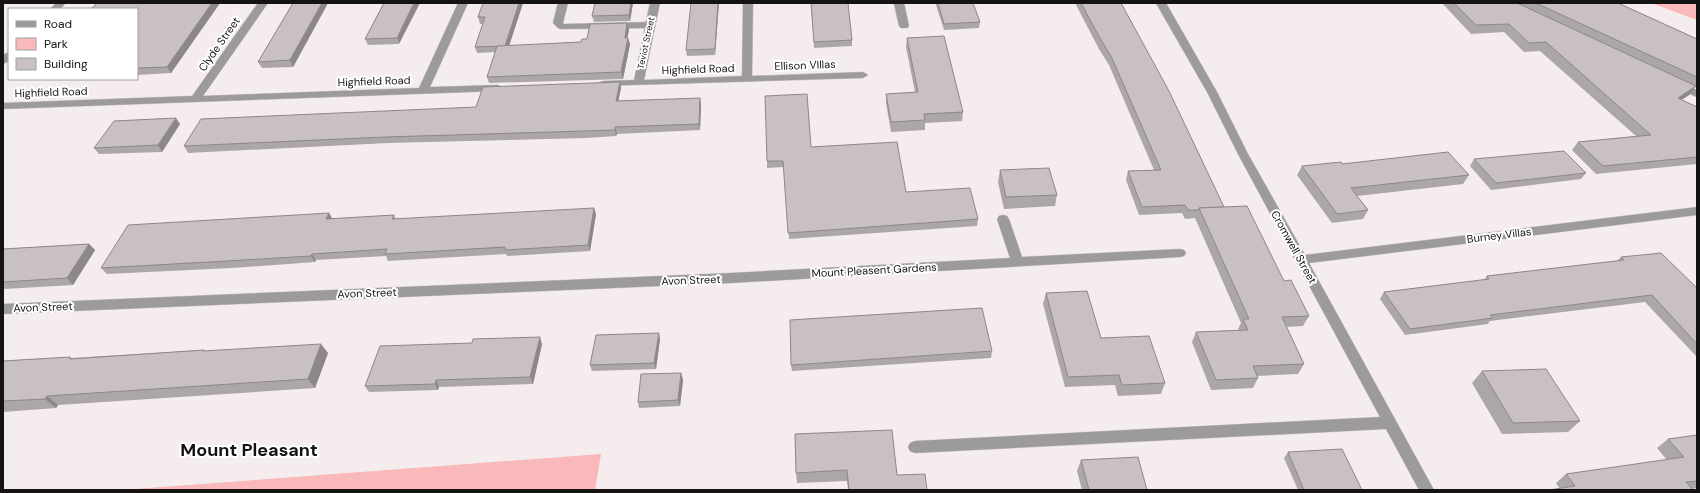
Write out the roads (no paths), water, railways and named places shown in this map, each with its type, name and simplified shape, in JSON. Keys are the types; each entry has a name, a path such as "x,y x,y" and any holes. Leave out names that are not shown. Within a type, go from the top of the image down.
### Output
{"street":[{"name":"Clyde Street","path":"195,99 263,3"},
{"path":"423,91 463,3"},
{"path":"563,3 558,23 561,26 650,25"},
{"name":"Teviot Street","path":"638,83 655,3"},
{"path":"747,79 748,3"},
{"path":"899,3 904,26"},
{"name":"Cromwell Street","path":"1161,3 1212,92 1243,154 1427,490"},
{"name":"Ellison VIllas","path":"747,79 863,75"},
{"name":"Highfield Road","path":"595,85 747,79"},
{"path":"1668,81 1697,94"},
{"name":"Highfield Road","path":"3,106 509,88"},
{"name":"Burney Villas","path":"1301,260 1697,211"},
{"path":"1004,218 1017,262"},
{"name":"Mount Pleasent Gardens","path":"731,278 1180,253"},
{"name":"Avon Street","path":"3,309 731,278"},
{"path":"915,447 1390,422"}],"district":[{"name":"Mount Pleasant","path":"249,450"}]}
